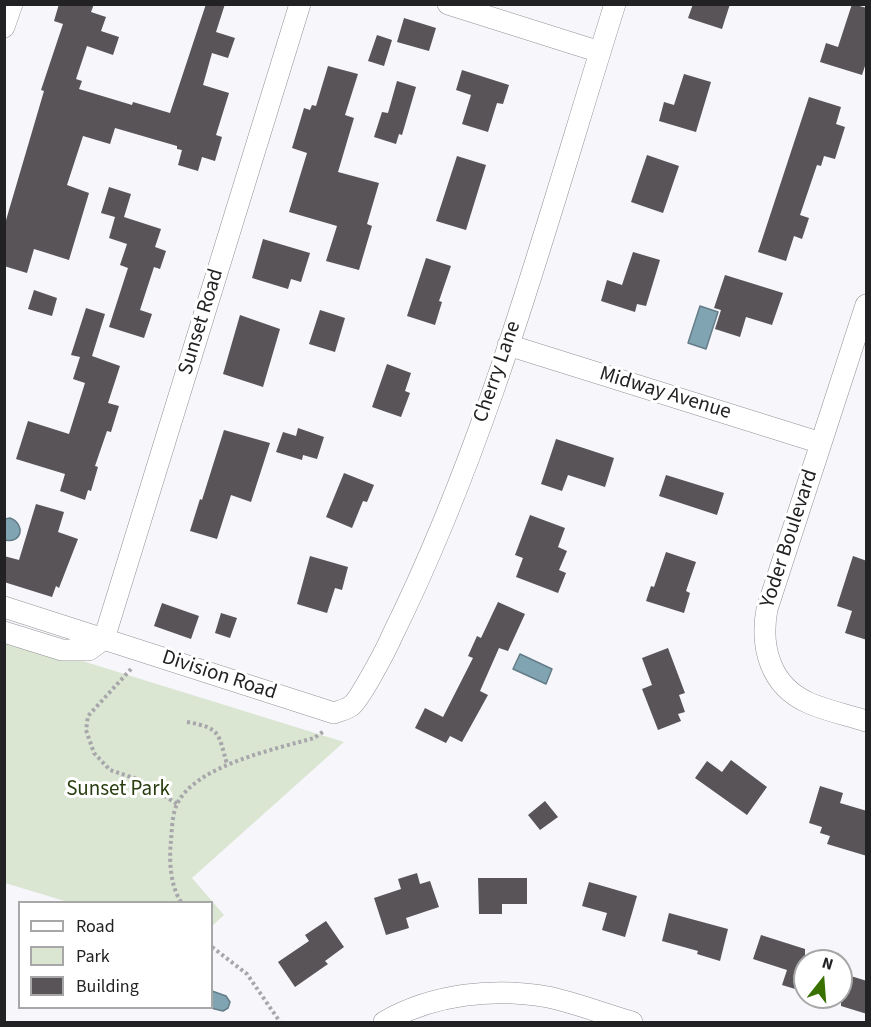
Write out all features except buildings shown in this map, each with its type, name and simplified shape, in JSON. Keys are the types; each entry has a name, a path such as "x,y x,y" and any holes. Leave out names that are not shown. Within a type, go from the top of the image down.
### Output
{"street":[{"path":"4,27 12,4"},
{"name":"Sunset Road","path":"104,639 300,4"},
{"path":"448,4 600,51"},
{"name":"Cherry Lane","path":"334,713 352,706 383,656 423,574 463,473 508,345 615,4"},
{"name":"Yoder Boulevard","path":"867,305 767,609 763,629 765,649 771,668 783,684 810,704 867,722"},
{"name":"Midway Avenue","path":"508,345 821,442"},
{"name":"Division Road","path":"4,607 334,713"},
{"path":"4,632 62,650 89,650 104,639"},
{"path":"384,1023 427,1004 488,993 530,994 551,998 632,1023"}],"path":[{"path":"147,653 88,716 86,730 94,753 110,770 140,780 177,804"},
{"path":"180,901 169,861 177,804 194,784 227,764 314,738 323,733 334,713"},
{"path":"187,722 213,729 218,734 227,764"},
{"path":"213,948 247,974 280,1023"}],"green space":[{"name":"Sunset Park","path":"5,637 344,742 192,878 212,901 65,901 5,883"},
{"name":"Sunset Park","path":"213,902 224,915 213,925"}],"water":[{"path":"700,306 718,312 706,349 688,343"},
{"path":"10,518 18,525 20,533 15,539 5,540 5,519"},
{"path":"520,654 552,669 546,684 513,669"},
{"path":"213,991 226,996 230,1002 228,1008 223,1011 213,1008"}]}
